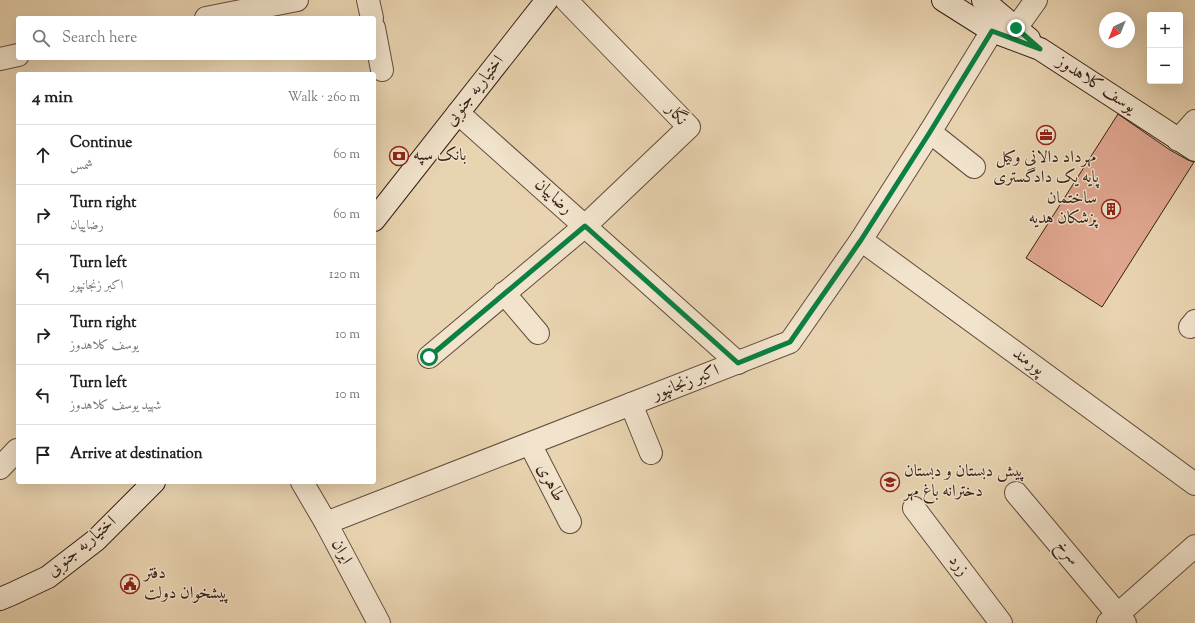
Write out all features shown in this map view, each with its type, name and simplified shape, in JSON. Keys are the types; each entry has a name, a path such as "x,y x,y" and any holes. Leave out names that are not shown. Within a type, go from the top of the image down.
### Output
{"street":[{"path":"216,16 297,0"},
{"path":"368,0 372,16"},
{"name":"اختیاریه جنوبی","path":"376,217 547,0"},
{"name":"نگار","path":"566,0 689,127 585,226"},
{"name":"یوسف کلاهدوز","path":"943,0 992,31 1040,49 1187,145"},
{"path":"983,0 1040,49"},
{"path":"1016,28 1036,0"},
{"name":"اکبر زنجانپور","path":"326,523 790,342 861,240 992,31"},
{"path":"376,38 382,70"},
{"path":"0,58 16,55"},
{"name":"رضاییان","path":"458,113 738,363"},
{"path":"1187,145 1195,121"},
{"path":"930,132 974,166"},
{"path":"429,357 585,226"},
{"name":"پورمند","path":"861,240 1195,484"},
{"path":"504,293 538,333"},
{"path":"632,404 651,453"},
{"name":"طاهری","path":"530,444 570,522"},
{"path":"0,468 16,451"},
{"name":"اختیاریه جنوبی","path":"4,595 48,577 96,540 152,484"},
{"name":"ایران","path":"303,484 326,523 379,623"},
{"name":"سرخ","path":"1016,493 1117,620"},
{"name":"زرد","path":"914,508 1001,623"},
{"path":"1117,620 1195,546"}],"building":[{"name":"ساختمان پزشکان هدیه","path":"1118,114 1170,150 1194,162 1102,307 1026,258"}],"place":[{"name":"مهرداد دالانی وکیل پایه یک دادگستری","path":"1046,135"},
{"name":"بانک سپه","path":"399,156"},
{"name":"ساختمان پزشکان هدیه","path":"1111,209"},
{"name":"پیش دبستان و دبستان دخترانه باغ مهر","path":"890,482"},
{"name":"دفتر پیشخوان دولت","path":"130,584"}],"route":[{"path":"429,357 585,226 738,363 790,342 861,240 992,31 1040,49 1016,28"}]}
